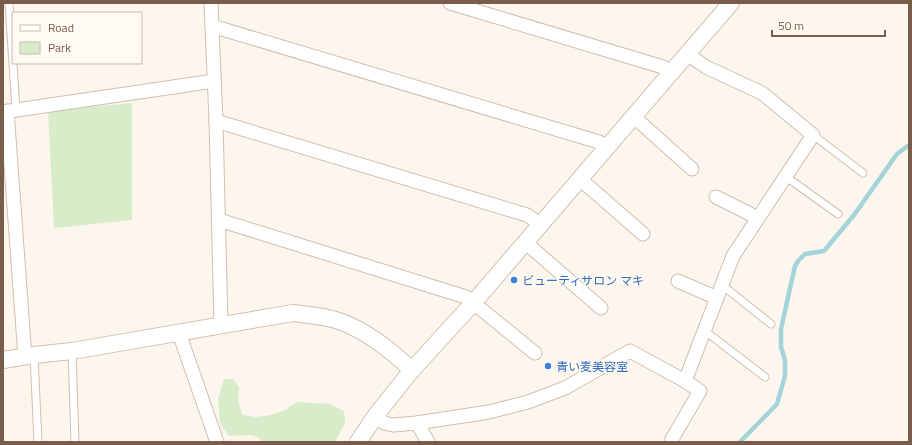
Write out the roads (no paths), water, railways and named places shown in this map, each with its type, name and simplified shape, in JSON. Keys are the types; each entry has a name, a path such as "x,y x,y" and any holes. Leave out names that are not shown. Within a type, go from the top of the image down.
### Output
{"street":[{"path":"211,3 216,121 221,325"},
{"path":"450,3 663,67 670,73"},
{"path":"358,442 376,415 412,370 541,225 731,3"},
{"path":"212,26 599,142 606,148"},
{"path":"685,381 733,256 813,135 762,93 706,67 687,54"},
{"path":"30,356 9,111 214,81"},
{"path":"633,116 692,169"},
{"path":"216,121 527,215 541,225"},
{"path":"580,179 643,234"},
{"path":"716,197 758,218"},
{"path":"219,220 466,297 535,353"},
{"path":"526,242 601,308"},
{"path":"678,281 717,298"},
{"path":"3,360 72,351 294,313 338,320 364,332 393,352 412,370"},
{"path":"179,333 217,442"},
{"path":"376,415 384,423 393,425 489,412 528,402 565,388 630,351 685,381 700,391 672,438 672,442"},
{"path":"416,423 428,442"}],"lane":[{"path":"9,3 9,111"},
{"path":"813,135 863,173"},
{"path":"785,176 838,214"},
{"path":"722,285 770,324"},
{"path":"705,331 765,377"},
{"path":"72,351 75,442"},
{"path":"30,356 38,442"}],"waterway":[{"path":"740,442 777,404 785,376 785,360 781,347 781,329 795,266 805,254 824,251 854,215 897,154 909,145"}],"place":[{"name":"ビューティサロン マキ","path":"514,280"},
{"name":"青い麦美容室","path":"548,366"}]}
